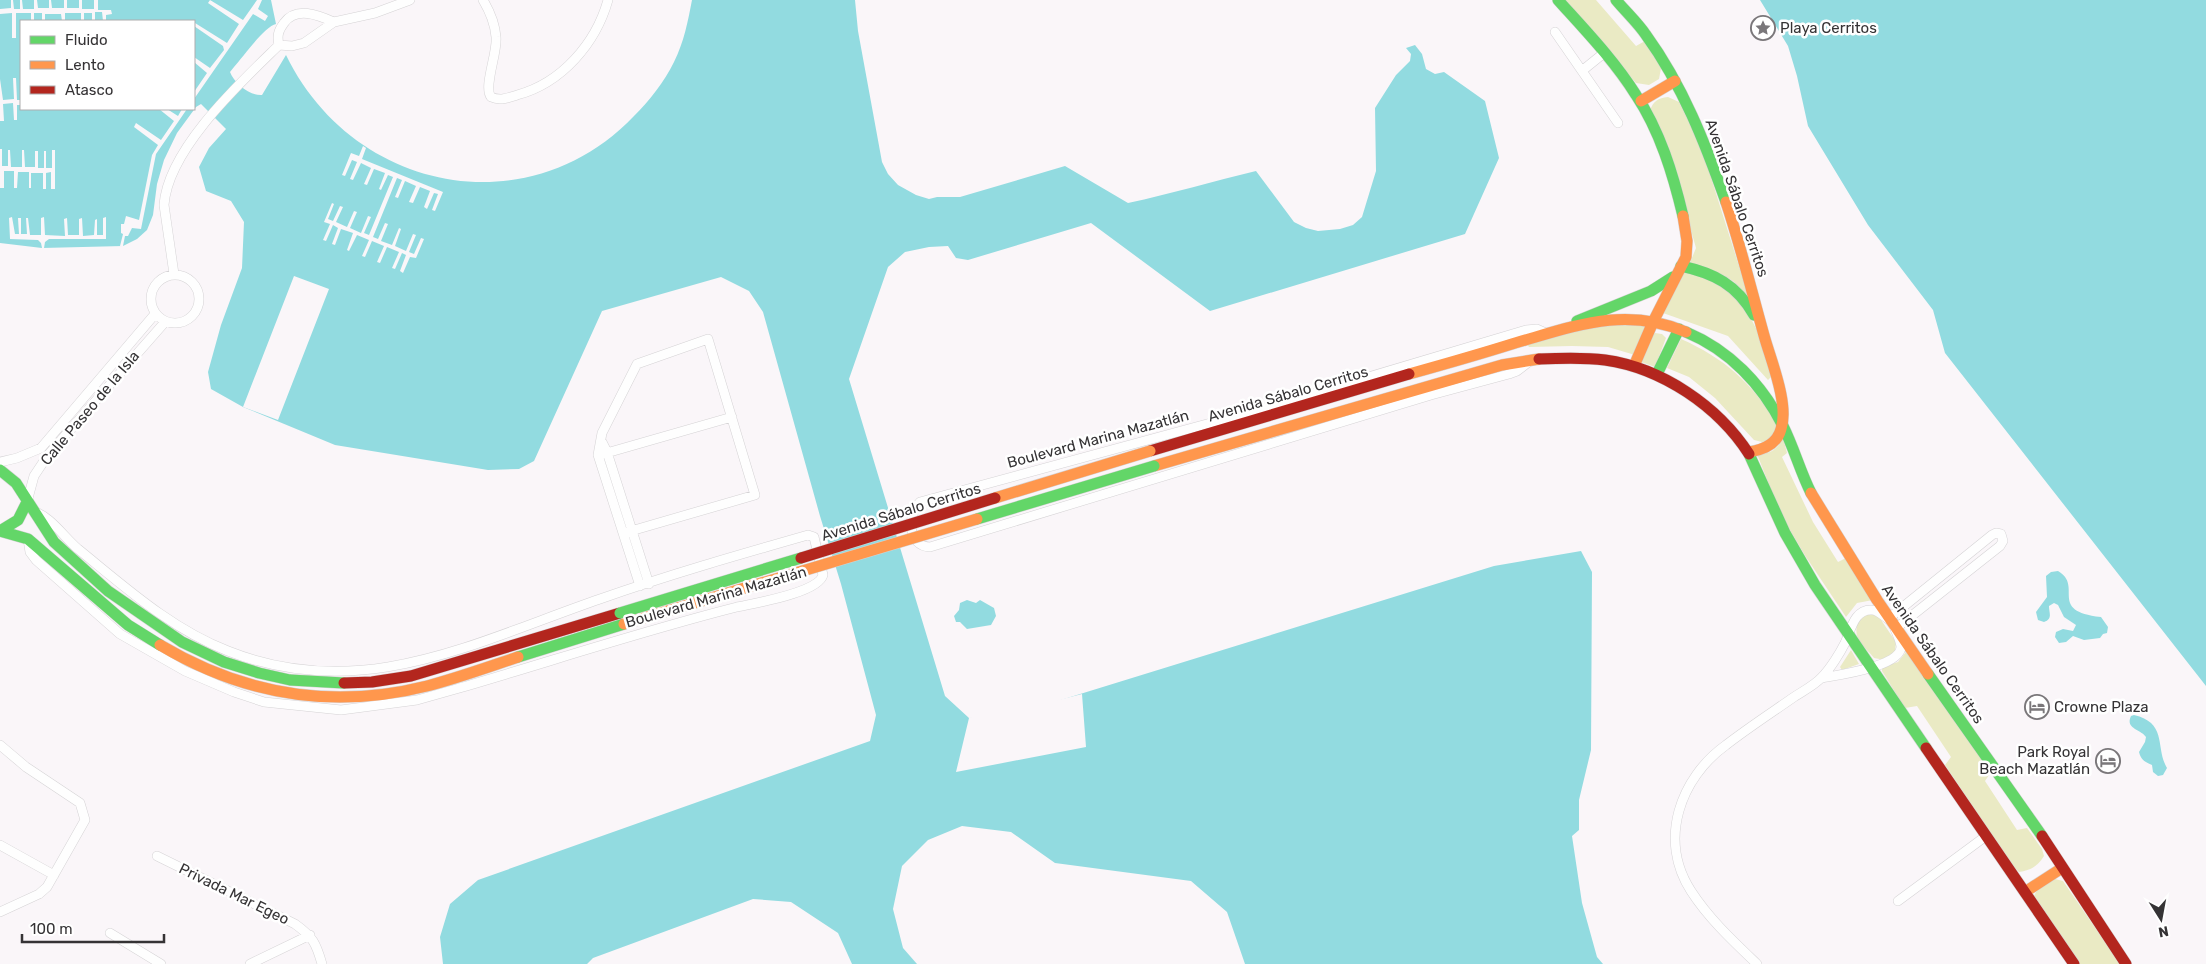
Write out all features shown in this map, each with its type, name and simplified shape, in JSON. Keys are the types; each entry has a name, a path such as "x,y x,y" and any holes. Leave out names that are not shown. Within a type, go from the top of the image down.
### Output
{"main road":[{"path":"1558,0 1604,53 1641,101 1666,160 1677,191 1686,227 1688,247 1679,270 1652,322 1634,366"},
{"name":"Avenida Sábalo Cerritos","path":"1616,0 1646,35 1675,81 1704,141 1740,246 1780,397 1783,426"},
{"path":"1641,101 1675,81"},
{"path":"1566,328 1598,310 1639,297 1656,289 1679,270 1714,275 1739,290 1751,309 1765,340"},
{"name":"Avenida Sábalo Cerritos","path":"622,619 1150,452 1268,411 1598,320 1652,322 1679,329 1710,342 1732,358 1761,390 1783,426 1804,479 1824,517 1891,624 2005,781 2126,964"},
{"path":"1658,374 1679,329"},
{"name":"Avenida Sábalo Cerritos","path":"622,619 1154,466 1278,436 1483,370 1533,358 1591,358 1634,366 1658,374 1696,398 1730,429 1749,452 1785,534 1847,636 1871,667 2074,964"},
{"path":"1749,452 1768,448 1775,441 1783,426"},
{"name":"Boulevard Marina Mazatlán","path":"0,470 16,484 54,542 108,591 182,642 224,662 290,680 323,684 372,682 411,676 447,660 622,619"},
{"path":"0,531 18,520 30,507"},
{"name":"Boulevard Marina Mazatlán","path":"0,531 28,540 128,625 184,659 227,677 265,689 305,697 346,698 454,684 622,619"},
{"path":"2025,892 2062,868"}],"street":[{"path":"174,274 164,197 180,159 208,119 241,82 279,45 292,46 304,43 334,22 375,13 410,0"},
{"path":"483,0 496,36 496,51 488,89 491,97 496,100 525,93 542,85 578,57 592,37 603,16 608,0"},
{"path":"279,45 278,31 286,20 295,14 310,13 334,22"},
{"path":"1556,32 1618,122"},
{"path":"1583,70 1604,53"},
{"path":"174,274 193,282 198,292 199,300 194,314 188,320 173,324 165,322 155,314 150,302 152,288 161,278 174,274"},
{"name":"Calle Paseo de la Isla","path":"0,462 17,458 41,448 155,314"},
{"name":"Calle Paseo de la Isla","path":"30,507 34,476 48,455 165,322"},
{"path":"708,339 755,495 628,532 598,455 602,442 602,433 637,364 708,339"},
{"name":"Boulevard Marina Mazatlán","path":"1268,411 1162,437 920,502 911,516 915,539 923,547 930,548 1278,436"},
{"path":"598,455 732,417"},
{"path":"602,442 607,452 628,532 645,585"},
{"path":"41,448 48,455"},
{"path":"1996,533 2001,534 2003,541 2000,546 1891,624 1992,535 1996,533"},
{"name":"Boulevard Marina Mazatlán","path":"447,660 645,585 808,535 814,537 823,575 822,580 816,584 788,595 454,684"},
{"path":"1757,964 1720,927 1690,891 1684,878 1676,839 1681,801 1691,780 1707,760 1724,746 1822,678 1871,667 1892,660 1900,652 1901,647 1891,624 1875,610 1864,611 1856,618 1822,678"},
{"path":"0,745 26,767 80,803 85,820 47,887 39,894 0,912"},
{"path":"1898,901 1986,836"},
{"path":"0,845 54,875"},
{"name":"Privada Mar Egeo","path":"157,856 295,924 310,934"},
{"path":"110,933 161,964"},
{"path":"250,964 310,934 322,964"}],"green space":[{"path":"1563,0 1596,0 1636,46 1645,41 1662,63 1659,79 1649,85 1636,83"},
{"path":"1668,97 1679,102 1702,149 1750,301 1731,280 1717,273 1689,265 1696,248 1685,209 1650,111 1656,101"},
{"path":"1688,271 1737,292 1760,336 1771,377 1768,380 1728,336 1663,313 1683,273"},
{"path":"1612,323 1646,326 1635,355 1608,347 1529,347 1527,344 1562,332"},
{"path":"1655,333 1662,334 1666,338 1655,367 1641,362 1651,337"},
{"path":"1681,339 1710,354 1747,383 1777,423 1776,431 1771,440 1762,442 1754,440 1715,398 1689,377 1667,368"},
{"path":"1783,438 1787,453 1782,457 1813,522 1838,562 1846,558 1873,600 1857,603 1846,617 1781,515 1757,454 1773,451"},
{"path":"1871,613 1879,617 1896,642 1895,651 1885,660 1874,658 1858,638 1856,629 1861,615"},
{"path":"1851,650 1859,664 1842,670 1840,667"},
{"path":"1906,652 1991,772 1985,781 2017,830 2027,828 2042,849 2044,856 2033,867 2019,872 2012,865 1945,765 1951,757 1917,706 1905,708 1882,671 1882,667 1898,662"},
{"path":"2051,878 2063,881 2120,964 2080,964 2034,896"}],"water":[{"path":"0,0 271,0 276,24 260,36 230,72 243,88 257,95 262,95 286,55 316,101 353,138 397,164 445,178 494,182 544,173 591,151 634,116 646,104 666,77 674,62 683,39 692,0 855,0 858,31 882,162 888,174 898,185 916,195 929,199 960,197 1065,166 1128,203 1256,171 1294,222 1318,231 1340,229 1353,225 1362,217 1376,171 1375,108 1396,75 1410,61 1411,54 1406,48 1415,45 1422,54 1426,69 1435,74 1444,72 1485,101 1499,158 1465,234 1210,311 1091,223 968,260 956,258 948,246 929,247 905,252 888,267 849,379 945,696 969,718 999,717 1051,703 1494,566 1581,551 1592,572 1591,750 1579,800 1579,830 1572,836 1582,903 1597,957 1603,964 1245,964 1227,912 1191,881 1055,863 1011,832 962,826 928,840 902,866 893,909 903,948 917,964 852,964 838,933 791,902 753,899 593,958 587,964 443,964 440,937 450,904 478,880 870,741 876,715 841,584 763,312 749,291 721,277 602,311 534,461 519,469 488,470 335,445 243,407 211,389 208,372 221,325 242,268 244,222 231,201 206,191 199,167 209,148 226,129 201,104 195,108 195,20 20,20 20,110 194,110 177,133 164,160 157,184 153,215 147,230 137,239 123,246 42,248 0,243"},
{"path":"1760,0 2206,0 2206,686 1945,353 1933,310 1868,225 1808,126 1788,46"},
{"path":"2058,571 2065,577 2071,604 2075,609 2085,614 2101,617 2108,627 2107,633 2103,634 2100,638 2084,640 2073,636 2066,642 2059,643 2055,637 2056,632 2063,629 2073,631 2076,625 2064,617 2058,605 2054,603 2049,606 2049,619 2044,622 2038,620 2036,612 2047,597 2046,576 2051,572"},
{"path":"967,600 976,603 980,600 994,608 996,616 991,625 967,629 960,622 956,622 954,616 959,610 960,603"},
{"path":"2134,715 2145,719 2156,730 2167,768 2163,775 2158,776 2153,772 2152,765 2145,762 2141,757 2139,752 2146,737 2130,724 2131,716"}],"pier":[{"path":"11,0 13,0 14,9 20,9 20,0 22,0 23,9 34,9 34,0 37,0 38,8 49,8 49,0 51,0 52,8 64,8 64,0 67,0 67,8 79,8 79,0 82,0 82,9 94,9 94,0 98,0 98,10 111,10 112,14 106,15 106,20 103,20 102,12 95,12 95,20 92,20 92,13 84,13 84,20 81,20 81,13 65,13 65,20 62,20 61,14 45,14 45,20 42,20 42,13 34,13 34,20 31,20 31,13 16,13 16,38 12,38 12,13 0,14 0,9 11,8"},
{"path":"210,0 243,20 257,0 262,0 258,9 268,16 265,21 253,14 195,98 195,91 207,73 195,63 195,58 210,68 224,50 223,46 195,27 195,23 227,43 239,24 208,3"},
{"path":"13,78 16,78 17,100 20,100 20,105 17,105 17,120 14,120 13,103 3,104 4,121 0,121 0,79 3,100 14,99"},
{"path":"160,110 169,110 178,116 181,110 186,110 156,154 141,229 132,228 128,236 125,236 123,246 120,246 123,234 121,233 121,224 124,224 126,216 139,220 152,155 158,145 134,127 136,123 161,140 174,121"},
{"path":"363,146 366,148 362,159 443,192 435,211 432,210 438,194 434,193 427,209 424,207 430,191 420,187 413,203 409,202 416,186 405,181 398,198 395,197 402,180 397,178 373,237 378,239 385,223 388,224 381,241 392,245 399,228 401,229 395,246 406,251 413,234 416,235 409,252 414,254 421,238 424,239 416,258 410,257 403,273 400,271 406,255 402,253 395,269 392,268 399,252 387,247 380,263 377,262 384,246 372,241 365,257 362,256 369,240 357,235 349,251 347,250 353,233 341,229 335,245 332,244 338,228 333,225 326,241 323,240 330,224 324,222 332,203 334,204 328,219 333,221 340,206 343,207 336,222 347,227 354,211 357,212 350,228 361,233 368,216 371,217 364,233 369,235 393,177 388,175 381,190 379,189 385,173 374,169 367,185 364,184 371,168 361,163 353,180 350,179 357,162 352,160 345,176 342,175 351,153 359,156"},
{"path":"0,149 2,149 2,166 8,166 8,150 10,150 11,167 22,167 22,150 24,150 25,167 35,167 35,151 38,151 38,168 44,168 44,151 46,151 46,168 52,168 52,150 55,150 55,189 51,189 51,172 46,173 46,189 43,189 43,173 31,173 31,188 29,188 29,172 18,172 17,188 14,188 14,171 4,171 4,188 0,188"},
{"path":"12,217 15,234 19,234 18,218 21,218 21,234 27,234 26,218 28,218 30,235 41,235 41,218 44,217 45,235 65,236 64,219 67,218 68,235 79,235 79,219 82,218 83,236 94,235 95,220 97,219 97,235 103,235 103,218 106,217 106,239 49,239 45,242 44,248 42,248 38,240 10,239 9,218"},
{"path":"294,276 329,289 278,420 243,407"},
{"path":"1082,694 1086,747 956,772 969,718 979,715 999,715"}],"traffic: fast":[{"path":"1558,0 1609,57 1644,109 1665,153 1683,216"},
{"path":"1616,0 1643,31 1671,74 1692,116 1726,202"},
{"path":"1681,266 1704,272 1724,282 1740,296 1754,315"},
{"path":"1577,321 1651,291 1673,277"},
{"path":"1657,374 1679,329"},
{"path":"1686,332 1702,339 1730,359 1743,370 1765,396 1783,426 1811,493"},
{"path":"1749,454 1785,533 1815,585 1926,748"},
{"path":"977,519 1154,466"},
{"path":"0,470 16,483 54,542 108,591 182,642 224,662 259,673 290,680 344,683"},
{"path":"0,531 18,520 27,502"},
{"path":"0,531 28,539 128,625 160,645"},
{"path":"620,613 801,558"},
{"path":"518,657 624,624"},
{"path":"1928,674 2042,836"}],"traffic: slow":[{"path":"1641,101 1675,81"},
{"path":"1726,202 1775,372 1783,408 1781,429 1776,439 1764,448 1749,452"},
{"path":"1634,366 1653,322 1686,257 1687,241 1683,216"},
{"path":"1409,374 1558,330 1600,321 1642,320 1664,324 1686,332"},
{"path":"1154,466 1502,365 1539,359"},
{"path":"995,498 1150,451"},
{"path":"1811,493 1877,600 1928,674"},
{"path":"624,624 977,519"},
{"path":"160,645 224,676 256,686 289,693 323,697 357,697 427,686 518,657"},
{"path":"2025,892 2062,868"}],"traffic: jam":[{"path":"1539,359 1597,359 1626,364 1647,371 1687,392 1705,405 1721,420 1749,454"},
{"path":"1150,451 1409,374"},
{"path":"801,558 995,498"},
{"path":"344,683 372,682 411,676 620,613"},
{"path":"1926,748 2074,964"},
{"path":"2042,836 2126,964"}],"place":[{"name":"Playa Cerritos","path":"1763,28"},
{"name":"Crowne Plaza","path":"2037,707"},
{"name":"Park Royal Beach Mazatlán","path":"2108,761"}]}
